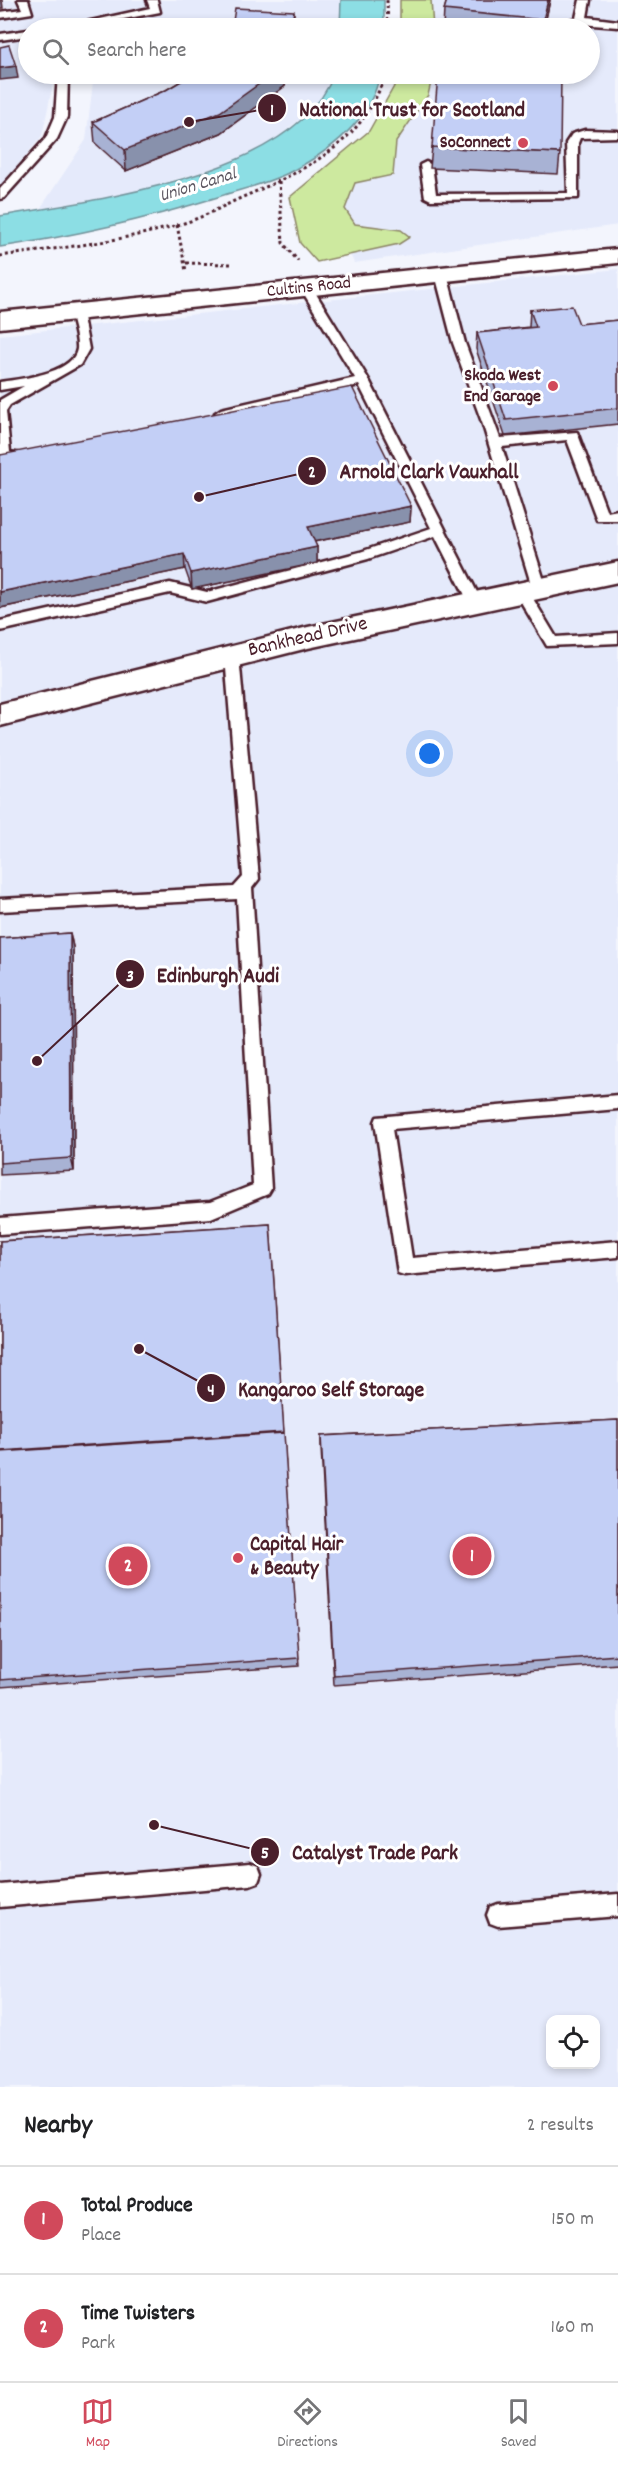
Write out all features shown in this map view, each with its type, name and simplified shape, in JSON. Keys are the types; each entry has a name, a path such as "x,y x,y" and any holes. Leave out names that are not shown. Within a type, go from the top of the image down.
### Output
{"street":[{"name":"Cultins Road","path":"0,320 181,302 305,278 441,274 618,256"},
{"name":"Bankhead Drive","path":"0,715 232,656 474,600 618,572"}],"lane":[{"path":"0,15 28,11 23,0"},
{"path":"113,18 156,10 152,0"},
{"path":"581,18 585,0"},
{"path":"600,22 618,24"},
{"path":"0,38 18,35"},
{"path":"0,196 51,139 61,117 63,84"},
{"path":"426,165 432,197 574,196 572,143 576,136 585,133 618,135"},
{"path":"441,274 469,372 495,443 530,588 552,642 618,638"},
{"path":"305,278 363,380 474,600"},
{"path":"32,456 21,459 2,456 0,412 5,402 76,362 83,349 76,312"},
{"path":"0,386 47,378"},
{"path":"203,417 363,380"},
{"path":"495,443 572,435 602,518 618,515"},
{"path":"0,626 170,588 207,597 363,556 438,531"},
{"path":"0,905 238,893 244,887 251,879 232,656"},
{"path":"0,1226 211,1210 262,1189 244,887"},
{"path":"618,1102 383,1122 404,1267 618,1249"},
{"path":"0,1896 250,1874"},
{"path":"498,1915 618,1905"}],"path":[{"path":"387,0 388,18"},
{"path":"0,256 91,243 177,225 279,181 323,155 357,126 378,98 382,84"},
{"path":"279,181 283,243 305,278"},
{"path":"177,225 186,263 186,289 181,302"}],"shaded area":[{"path":"0,0 341,0 340,18 18,18 18,84 53,84 42,136 0,187"},
{"path":"415,0 618,0 618,225 354,263 323,190 357,168 402,84 600,84 600,18 416,18"},
{"path":"93,84 329,84 325,93 309,112 267,146 237,161 135,192 40,209 86,140"},
{"path":"618,269 618,2087 0,2087 0,335"}],"green space":[{"path":"400,0 431,0 432,18 400,18"},
{"path":"395,84 431,84 428,95 396,142 393,175 355,183 345,209 355,224 401,230 410,237 399,244 317,262 300,243 290,197 369,131"}],"water":[{"path":"341,0 384,0 384,18 340,18"},
{"name":"Union Canal","path":"328,84 377,84 368,106 348,132 307,163 275,179 164,213 83,232 0,247 0,216 137,191 188,177 237,160 279,137 313,109"}],"building":[{"path":"447,0 548,0 544,18 444,10"},
{"path":"235,8 294,11 293,18 234,18"},
{"path":"9,45 16,66 0,68 0,47"},
{"path":"176,84 259,84 220,112 125,150 93,122"},
{"path":"437,84 561,84 560,153 432,147"},
{"name":"Skoda West End Garage","path":"572,306 579,324 618,320 618,408 506,420 477,333 536,327 530,310"},
{"path":"352,387 411,506 308,527 317,547 191,573 184,554 0,592 0,455"},
{"path":"70,933 71,1158 0,1163 0,938"},
{"path":"270,1224 284,1432 0,1451 0,1241"},
{"path":"618,1420 618,1655 334,1676 321,1436"},
{"path":"284,1433 299,1658 0,1680 0,1452"}],"place":[{"name":"National Trust for Scotland","path":"189,122"},
{"name":"SoConnect","path":"523,143"},
{"name":"Skoda West End Garage","path":"553,386"},
{"name":"Arnold Clark Vauxhall","path":"199,497"},
{"name":"Edinburgh Audi","path":"37,1061"},
{"name":"Kangaroo Self Storage","path":"139,1349"},
{"name":"Total Produce","path":"472,1556"},
{"name":"Capital Hair & Beauty","path":"238,1558"},
{"name":"Time Twisters","path":"128,1566"},
{"name":"Catalyst Trade Park","path":"154,1825"}]}
